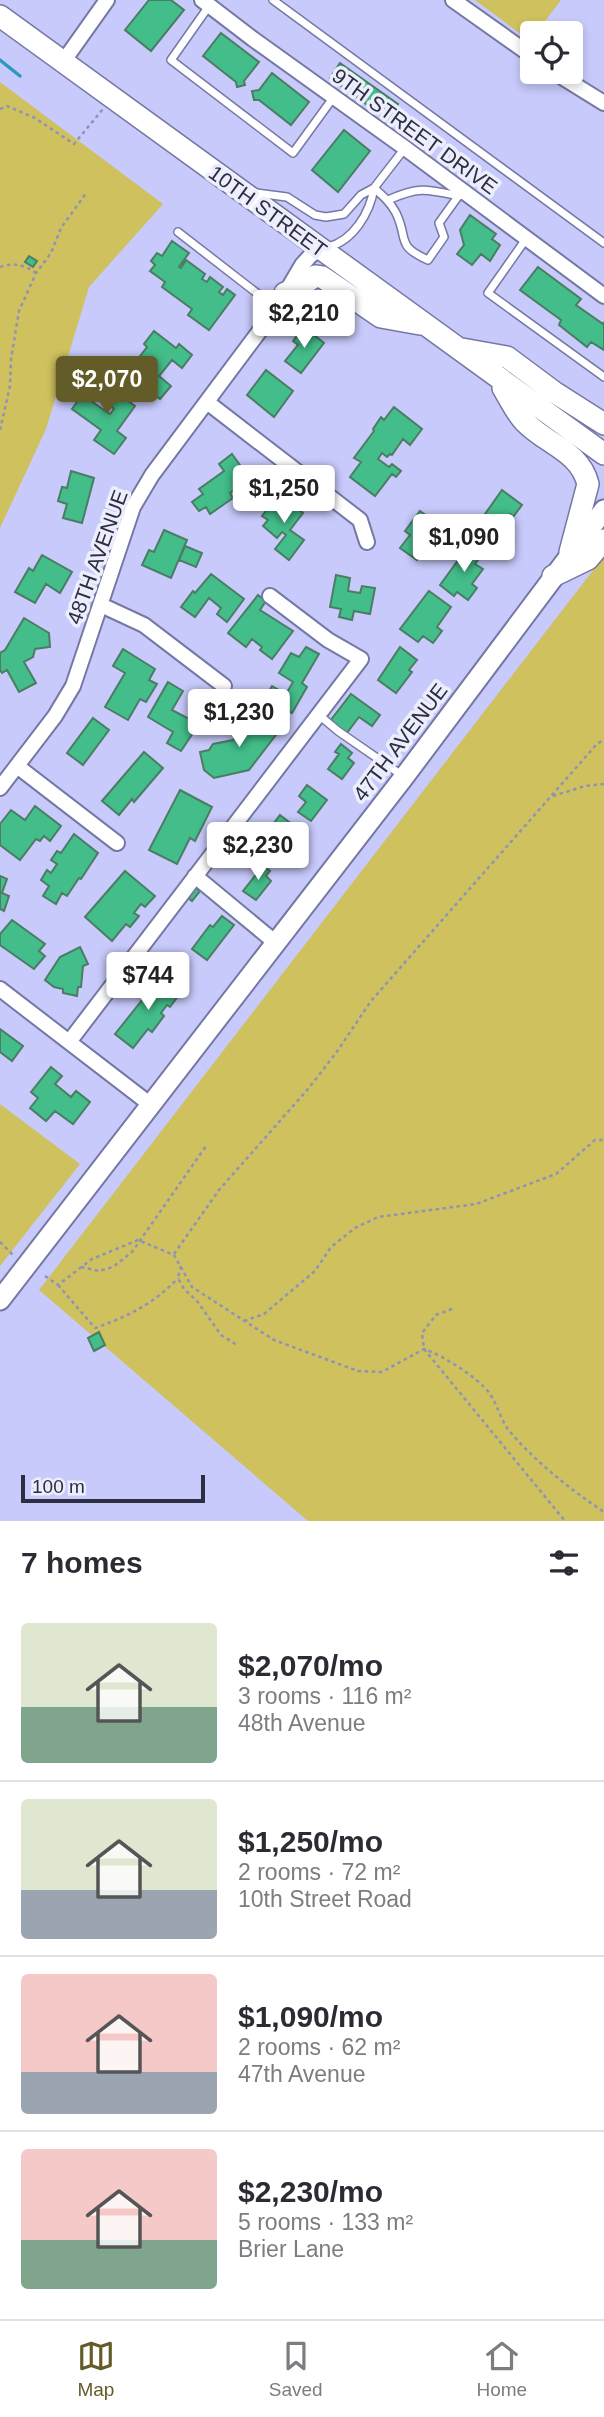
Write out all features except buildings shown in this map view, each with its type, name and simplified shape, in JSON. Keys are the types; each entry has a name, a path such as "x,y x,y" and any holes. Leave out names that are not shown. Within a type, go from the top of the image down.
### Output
{"main road":[{"name":"10TH STREET","path":"0,16 604,454"},
{"path":"281,301 315,275 337,285 381,317 425,326"},
{"path":"456,348 507,357 604,425"},
{"path":"497,378 525,422 574,458 585,472 588,484 570,552"},
{"name":"47TH AVENUE","path":"0,1300 404,777 604,510"},
{"path":"553,576 588,559 604,540"}],"street":[{"path":"63,62 107,0"},
{"path":"453,0 520,47"},
{"name":"9TH STREET DRIVE","path":"206,3 604,296"},
{"path":"573,84 604,103"},
{"name":"48TH AVENUE","path":"0,788 55,716 73,686 133,507 160,462 281,301 302,265 321,249"},
{"path":"207,402 360,520 367,542"},
{"path":"69,1042 361,659 328,640 270,596"},
{"path":"101,606 144,625 224,686"},
{"path":"17,766 117,843"},
{"path":"195,876 276,943"},
{"path":"0,989 151,1105"}],"lane":[{"path":"273,0 604,243"},
{"path":"206,3 172,60 293,153 333,98"},
{"path":"241,191 286,197 315,215 326,218 344,214 361,195 374,188 405,148"},
{"path":"374,188 388,200 397,214 405,247 429,260 443,237 439,223 461,193"},
{"path":"321,249 341,244 351,235 372,201 374,188"},
{"path":"388,200 411,189 461,193"},
{"path":"178,232 281,301"},
{"path":"526,239 488,293 604,377"},
{"path":"319,715 404,777"}],"path":[{"path":"0,109 7,106 35,118 74,144 111,98"},
{"path":"0,430 10,386 11,359 19,311 36,273 51,253 61,228 87,192"},
{"path":"0,267 14,264 27,266 36,273"},
{"path":"174,1255 219,1190 337,1052 371,1001 604,739"},
{"path":"553,796 585,786 604,784"},
{"path":"244,1321 264,1314 315,1271 331,1247 366,1222 411,1211 476,1204 556,1174 595,1140 604,1140"},
{"path":"81,1267 99,1271 113,1267 132,1252 205,1146"},
{"path":"58,1285 92,1259 138,1240 174,1255 192,1287 275,1340 358,1371 382,1372 424,1349 442,1355 488,1392 508,1430 549,1472 604,1513"},
{"path":"0,1242 13,1255"},
{"path":"45,1276 58,1285 95,1328 127,1317 165,1293 178,1278 181,1266"},
{"path":"178,1278 221,1335 237,1345"},
{"path":"453,1309 436,1315 422,1334 424,1349 565,1521"}],"shaded area":[{"path":"475,0 561,0 545,21 520,21 520,34"},
{"path":"0,82 163,204 89,287 46,429 0,528"},
{"path":"604,556 604,1521 308,1521 39,1290"},
{"path":"0,1104 80,1164 0,1266"}],"waterway":[{"path":"0,60 20,76"}]}
